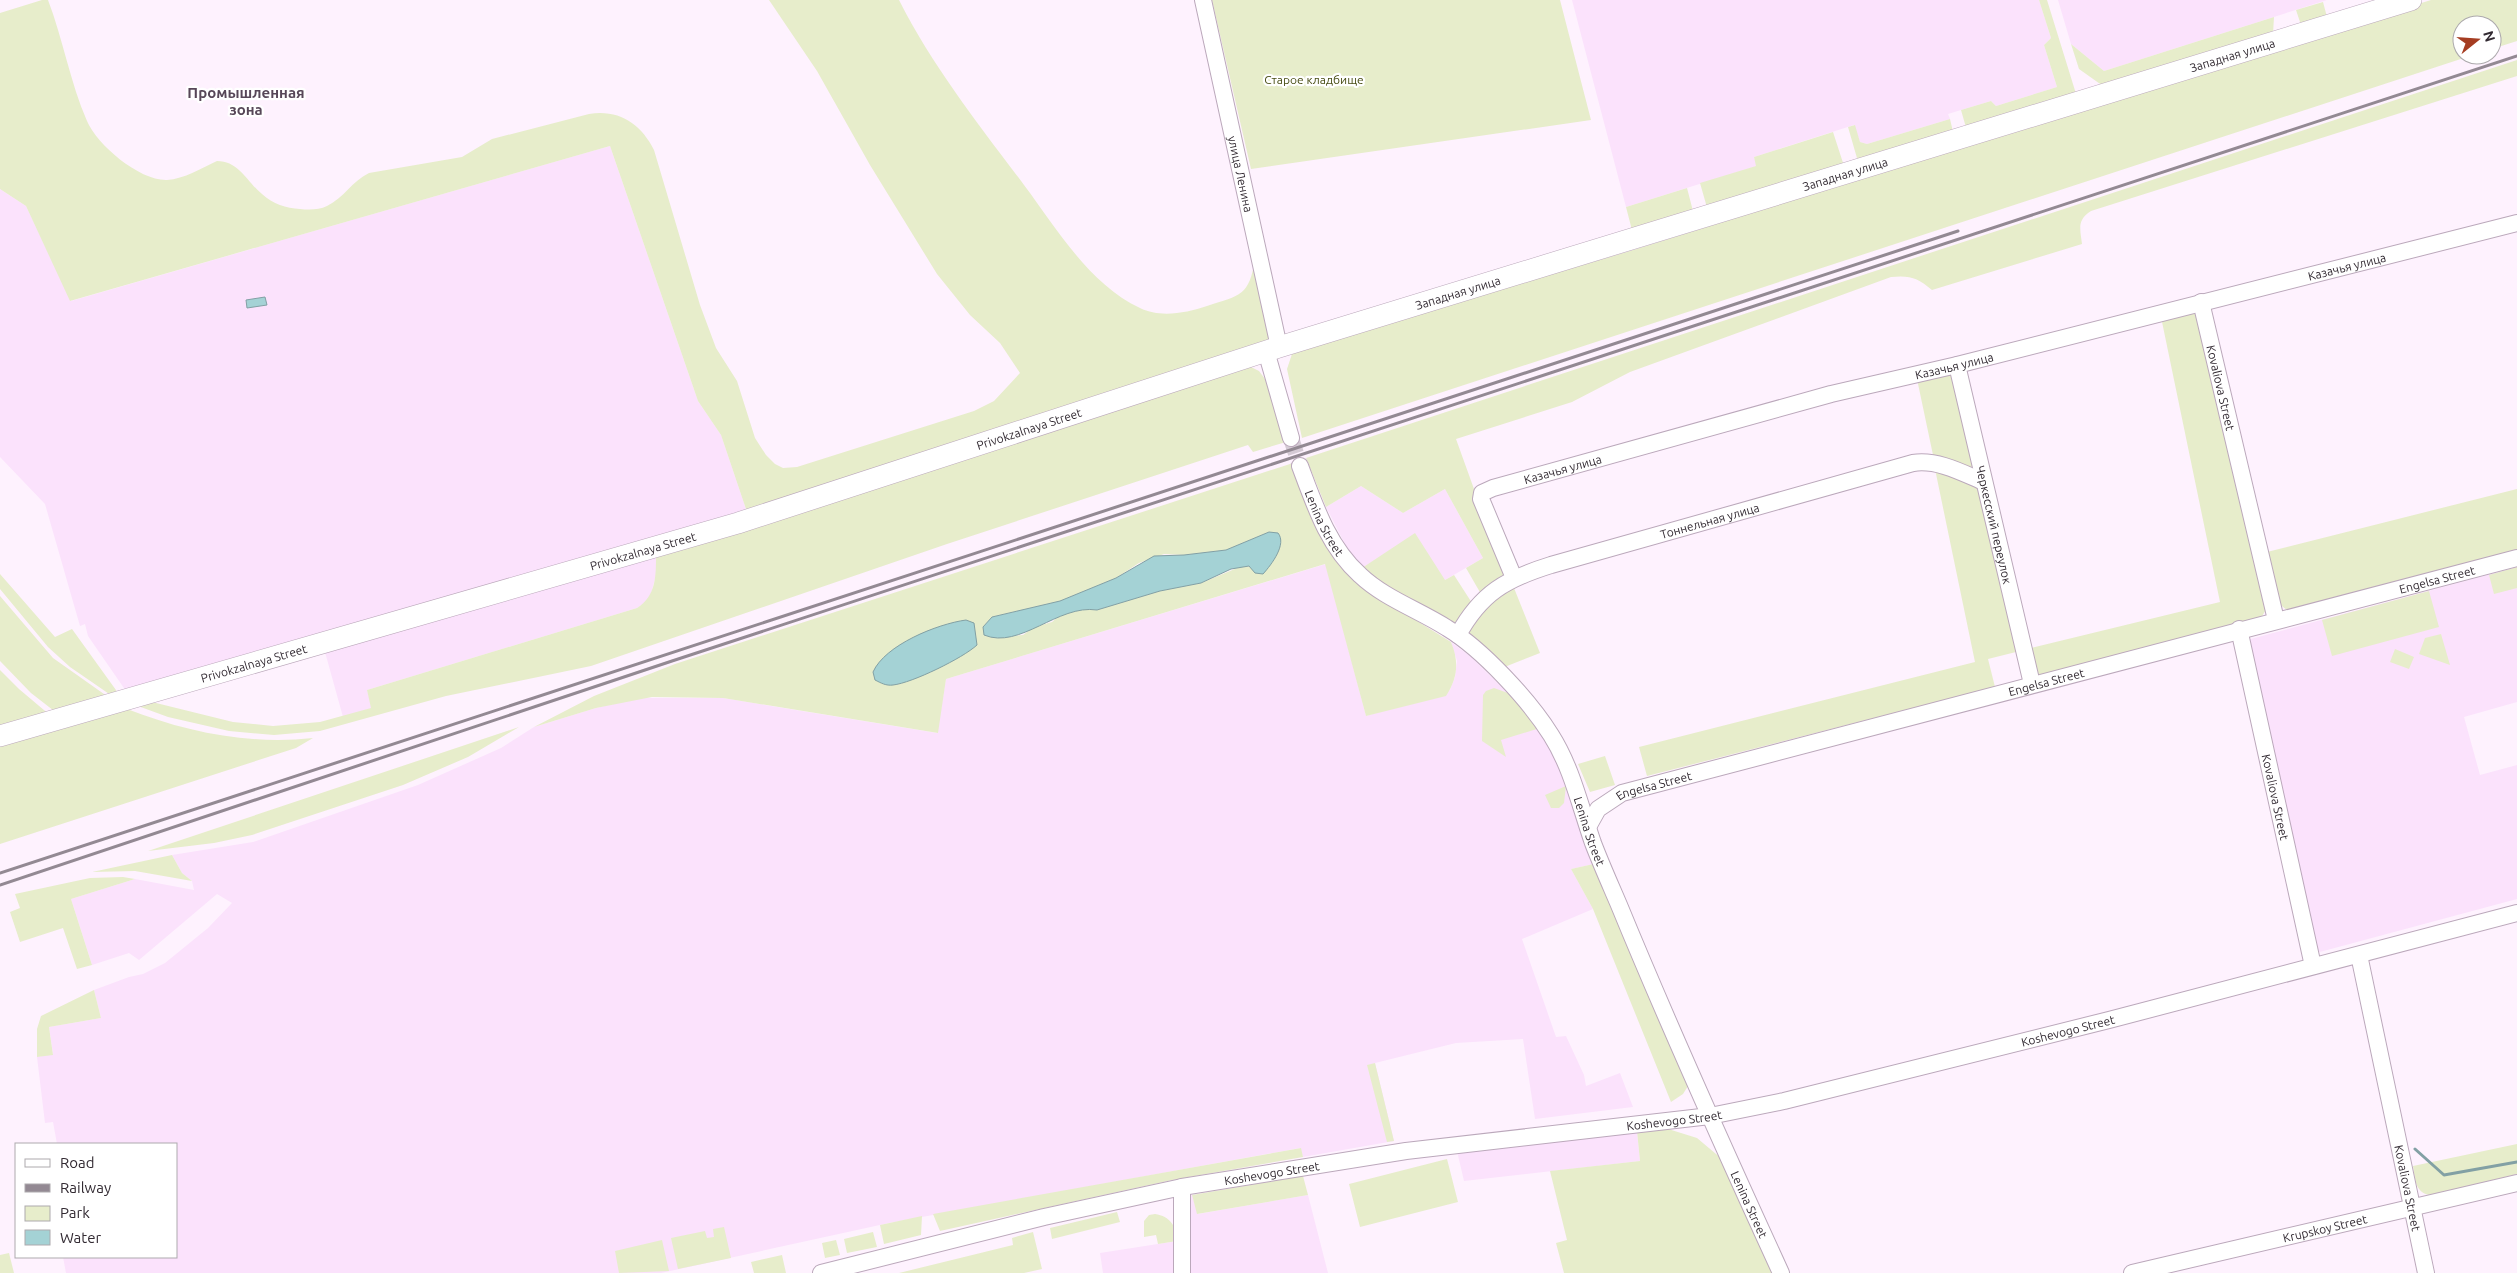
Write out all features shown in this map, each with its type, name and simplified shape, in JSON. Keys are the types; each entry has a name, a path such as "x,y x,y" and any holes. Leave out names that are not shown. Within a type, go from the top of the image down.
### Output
{"main road":[{"name":"Западная улица","path":"1273,349 2411,0"},
{"name":"Privokzalnaya Street","path":"0,736 738,522 1273,349"}],"street":[{"name":"улица Ленина","path":"1203,0 1273,349"},
{"name":"Казачья улица","path":"1514,578 1481,499 1482,493 1486,491 1831,394 1957,365 2517,223"},
{"name":"Kovaliova Street","path":"2201,302 2276,620"},
{"path":"1273,349 1291,438"},
{"name":"Черкесский переулок","path":"1957,365 2032,684"},
{"name":"Тоннельная улица","path":"1458,635 1475,607 1493,591 1514,578 1551,565 1913,463 1924,462 1939,465 1984,482"},
{"name":"Lenina Street","path":"1300,466 1330,539 1352,568 1376,588 1458,635 1507,682 1542,721 1565,761 1588,827 1710,1116 1781,1273"},
{"name":"Engelsa Street","path":"1588,827 1598,809 1622,793 2239,629 2517,558"},
{"name":"Kovaliova Street","path":"2239,629 2314,966"},
{"name":"Koshevogo Street","path":"821,1273 1044,1217 1182,1187 1448,1145 1710,1116 1804,1097 2517,913"},
{"name":"Kovaliova Street","path":"2359,955 2426,1273"},
{"name":"Krupskoy Street","path":"2132,1273 2517,1183"},
{"path":"1182,1187 1182,1273"}],"shaded area":[{"path":"1572,0 2039,0 2051,38 2044,45 2057,87 1996,106 1991,101 1961,110 1948,114 1950,119 1867,144 1860,142 1854,125 1754,157 1757,166 1626,207"},
{"path":"2058,0 2327,0 2104,71 2071,44"},
{"path":"610,146 698,401 721,435 747,512 126,691 88,636 85,624 80,626 45,504 0,457 0,189 26,206 71,301"},
{"path":"1361,486 1403,513 1445,489 1483,558 1445,580 1362,568 1348,550 1326,507"},
{"path":"656,555 656,575 651,594 646,602 637,608 367,690 372,708 343,717 325,652"},
{"path":"1326,564 1366,716 1450,690 1455,677 1457,661 1451,642 1471,657 1515,700 1549,742 1598,863 1571,869 1593,909 1522,939 1556,1037 1566,1036 1584,1075 1586,1086 1620,1073 1633,1107 1535,1119 1523,1039 1456,1043 1375,1063 1394,1141 1303,1157 1300,1148 889,1223 661,1273 66,1273 63,1258 178,1258 178,1143 57,1143 53,1122 45,1123 37,1057 53,1054 49,1027 101,1018 94,990 143,974 165,963 208,928 232,903 217,894 139,960 129,953 92,965 71,899 135,879 194,890 192,881 182,873 172,855 253,842 418,785 501,748 534,727 596,708 640,698 723,698 937,733 946,679"},
{"path":"2517,567 2517,702 2464,717 2480,775 2517,765 2517,899 2316,953 2247,640"},
{"path":"1637,1131 1640,1161 1464,1181 1457,1151"},
{"path":"1187,1195 1192,1195 1198,1214 1308,1195 1328,1273 1188,1273"},
{"path":"1177,1241 1176,1273 1103,1273 1100,1253"}],"green space":[{"path":"42,0 48,0 87,121 100,140 121,160 145,175 167,180 186,175 217,161 225,162 237,168 266,197 275,203 290,208 310,210 324,207 333,203 358,180 369,173 462,157 492,139 589,114 610,114 628,120 643,133 654,150 700,305 716,348 737,381 755,438 766,455 775,464 783,468 797,467 974,411 994,401 1020,373 1000,343 970,315 937,274 870,165 817,71 769,0 899,0 927,49 974,118 1075,254 1105,285 1122,298 1148,311 1164,314 1182,312 1199,309 1236,296 1242,292 1250,280 1255,259 1271,339 747,512 721,435 698,401 610,146 70,301 26,206 0,189 0,13"},
{"name":"Старое кладбище","path":"1212,0 1560,0 1591,120 1251,169"},
{"path":"2039,0 2047,0 2077,97 1967,131 1961,110 1991,101 1996,106 2057,87 2044,45 2051,38"},
{"path":"2431,0 2517,0 2517,41 2502,46 2502,15 2452,15 2452,62 1302,438 1287,369 1292,354 1300,349 1633,250"},
{"path":"2323,2 2327,17 2301,25 2296,10"},
{"path":"2274,17 2273,34 2103,86 2079,69 2071,44 2104,71"},
{"path":"2517,60 2517,76 2091,211 2081,221 2082,244 1932,290 1913,278 1903,276 1891,277 1630,372 1572,402 1456,439 1474,489 1475,498 1508,576 1481,594 1466,568 1483,558 1445,489 1403,513 1361,486 1326,507 1306,458 2502,65"},
{"path":"1950,119 1954,136 1859,165 1848,127 1855,125 1860,142 1867,144"},
{"path":"1833,132 1845,169 1708,211 1700,183 1756,166 1754,157"},
{"path":"1687,188 1694,215 1633,234 1626,207"},
{"path":"2197,307 2267,608 2261,618 2038,677 2031,648 2220,602 2161,317"},
{"path":"1249,366 1259,371 1265,379 1286,442 1253,452 1248,445 947,544 591,666 446,696 320,731 274,735 229,731 168,717 138,706 152,702 233,722 273,726 320,722 371,708 367,690 637,608 648,598 654,585 656,555"},
{"path":"1953,371 1977,472 1933,455 1917,379"},
{"path":"1293,463 1372,593 1451,642 1454,649 1456,669 1453,683 1446,696 1366,716 1325,564 946,679 938,733 723,698 652,697 596,708 534,727 594,696 675,664","holes":["1269,532 1273,558 1268,568 1242,566 1201,583 1160,591 1097,610 1087,608 1060,615 1052,622 1034,627 1023,635 1008,636 983,627 992,617 1060,601 1116,578 1139,563 1164,554 1184,555 1226,550"]},
{"path":"1935,469 1981,486 2020,651 1988,659 1995,687 1647,776 1639,747 1975,662"},
{"path":"2517,489 2517,551 2288,611 2277,602 2267,552"},
{"path":"1415,533 1445,580 1454,575 1472,603 1453,625 1386,588 1362,568"},
{"path":"2517,567 2517,588 2494,594 2489,575"},
{"path":"0,574 55,637 72,629 121,697 115,698 70,667 48,647 0,589"},
{"path":"1512,583 1540,653 1502,668 1464,633 1474,614"},
{"path":"2429,591 2439,627 2332,656 2322,620"},
{"path":"0,596 53,658 111,699 58,714 31,693 0,661"},
{"path":"2441,634 2450,665 2419,654 2425,638"},
{"path":"2395,649 2414,657 2409,669 2390,662"},
{"path":"0,670 19,689 51,716 0,730"},
{"path":"1494,688 1508,693 1540,728 1501,740 1506,757 1482,741 1483,695 1486,691"},
{"path":"127,709 172,724 218,735 265,740 313,738 296,748 0,844 0,744"},
{"path":"519,727 468,757 403,785 252,835 214,843 148,851"},
{"path":"1605,756 1615,785 1590,792 1578,764"},
{"path":"1566,786 1564,803 1559,808 1551,808 1545,795"},
{"path":"172,855 182,873 192,881 135,871 92,872"},
{"path":"1598,863 1688,1086 1683,1094 1671,1102 1593,909 1571,869"},
{"path":"123,877 135,879 71,899 92,965 77,969 63,928 20,942 10,912 20,908 15,894 90,878"},
{"path":"94,990 101,1018 49,1027 53,1055 37,1057 37,1029 41,1016"},
{"path":"1375,1063 1394,1141 1387,1142 1367,1065"},
{"path":"1665,1128 1697,1138 1722,1159 1774,1273 1564,1273 1556,1243 1567,1240 1550,1171 1640,1161 1637,1131"},
{"path":"2517,1144 2517,1174 2431,1195 2422,1192 2415,1180 2413,1166"},
{"path":"1301,1148 1303,1157 1172,1180 940,1231 933,1214"},
{"path":"1447,1159 1458,1202 1360,1227 1349,1184"},
{"path":"1303,1176 1308,1195 1197,1214 1192,1195"},
{"path":"1117,1212 1120,1222 1052,1239 1050,1228"},
{"path":"1155,1214 1165,1217 1172,1223 1176,1231 1177,1241 1158,1244 1156,1235 1144,1237 1144,1221 1149,1215"},
{"path":"922,1216 921,1235 884,1244 880,1225"},
{"path":"724,1227 731,1258 678,1269 671,1238 705,1231 707,1238 714,1237 713,1229"},
{"path":"873,1232 877,1247 847,1253 844,1239"},
{"path":"1033,1232 1042,1269 1024,1273 899,1273 1013,1245 1012,1238"},
{"path":"662,1240 669,1271 619,1273 615,1251"},
{"path":"836,1240 840,1255 825,1258 822,1243"},
{"path":"9,1253 14,1273 0,1273 0,1255"},
{"path":"782,1255 786,1273 754,1273 751,1262"}],"water":[{"path":"265,297 267,305 247,308 246,300"},
{"path":"1269,532 1278,533 1281,543 1274,560 1263,574 1255,573 1249,566 1231,569 1201,583 1160,591 1097,610 1082,610 1068,613 1011,637 998,638 984,635 983,627 992,617 1060,601 1116,578 1154,556 1226,550"},
{"path":"966,620 974,623 977,645 961,656 912,680 888,685 875,680 873,672 879,662 900,645 927,631"}],"waterway":[{"path":"2415,1149 2444,1175 2517,1162"}],"tunnel":[{"path":"1291,438 1300,466"}],"railway":[{"path":"0,885 672,661 2517,56"},
{"path":"0,873 1958,231"}],"district":[{"name":"Промышленная зона","path":"246,100"}]}
